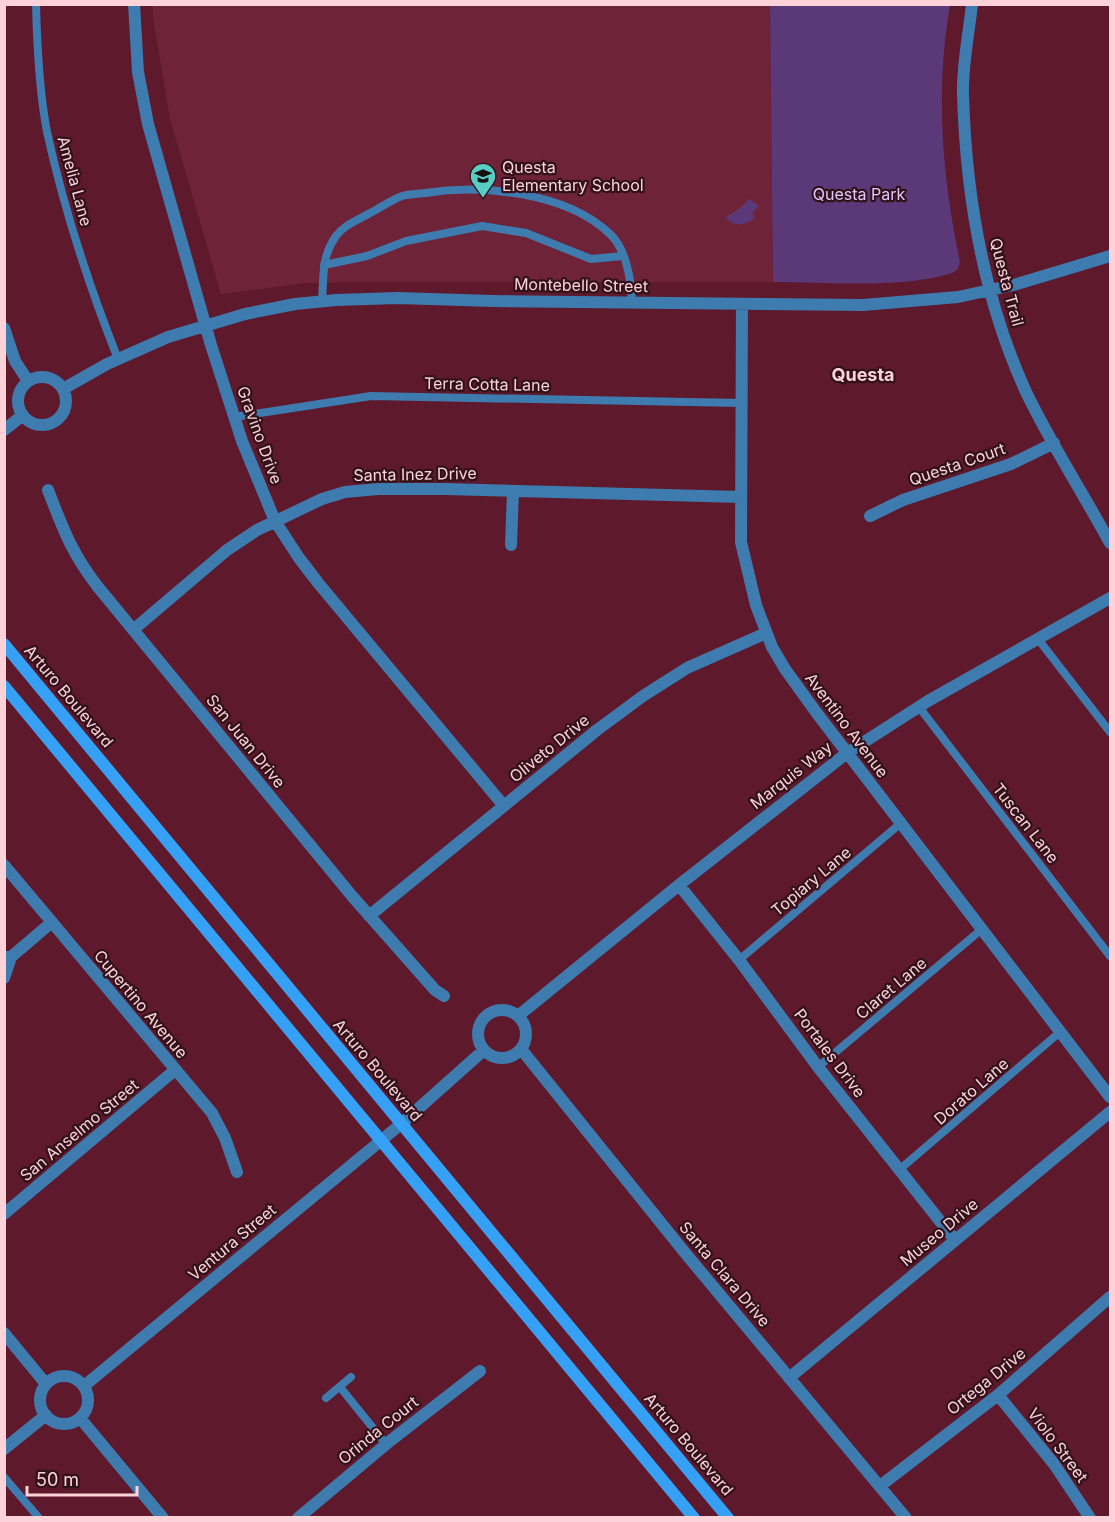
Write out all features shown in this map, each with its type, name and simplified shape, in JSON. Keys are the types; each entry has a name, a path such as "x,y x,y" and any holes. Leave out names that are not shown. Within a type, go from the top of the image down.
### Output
{"street":[{"name":"Gravino Drive","path":"134,4 138,72 148,124 205,326 234,417 275,521 298,558 504,806"},
{"name":"Questa Trail","path":"972,4 963,93 972,208 990,290 1026,392 1110,543"},
{"name":"Montebello Street","path":"63,389 118,359 168,337 245,314 322,301 398,298 863,305 958,297 1017,284 1110,256"},
{"name":"Aventino Avenue","path":"742,304 741,542 756,605 772,648 847,753 1110,1097"},
{"path":"4,328 15,361 28,381"},
{"path":"38,377 49,378 63,389 65,405 62,414 51,423 38,425 32,423 19,409 18,397 21,388 28,381 38,377"},
{"path":"4,430 23,415"},
{"name":"Questa Court","path":"870,516 903,500 1011,464 1054,443"},
{"name":"Santa Inez Drive","path":"133,630 227,550 257,530 322,499 345,492 378,489 741,497"},
{"name":"San Juan Drive","path":"48,490 67,540 81,565 369,915 435,990 444,996"},
{"path":"511,545 513,491"},
{"name":"Marquis Way","path":"518,1016 847,753 919,707 1110,598"},
{"name":"Oliveto Drive","path":"369,915 597,730 643,696 687,668 766,633"},
{"name":"Arturo Boulevard","path":"4,644 728,1518"},
{"path":"4,686 693,1518"},
{"name":"Cupertino Avenue","path":"4,865 212,1113 237,1172"},
{"name":"Portales Drive","path":"679,885 739,960 818,1067 955,1240"},
{"path":"4,978 8,957 52,922"},
{"path":"499,1010 509,1011 518,1016 526,1032 521,1049 514,1054 499,1058 484,1050 478,1036 479,1025 485,1017 499,1010"},
{"name":"Santa Clara Drive","path":"521,1049 906,1518"},
{"path":"401,1124 484,1050"},
{"name":"San Anselmo Street","path":"4,1214 175,1071"},
{"name":"Museo Drive","path":"789,1378 1110,1112"},
{"name":"Ventura Street","path":"84,1386 401,1124"},
{"name":"Ortega Drive","path":"879,1486 998,1395 1108,1303"},
{"path":"4,1333 46,1384"},
{"name":"Orinda Court","path":"298,1518 386,1444 480,1371"},
{"path":"66,1376 76,1379 84,1386 88,1398 80,1418 74,1422 60,1424 46,1415 40,1404 40,1396 46,1384 54,1378 66,1376"},
{"name":"Violo Street","path":"998,1395 1054,1464 1090,1518"},
{"path":"4,1449 46,1415"},
{"path":"80,1418 163,1518"}],"lane":[{"name":"Amelia Lane","path":"36,4 37,46 47,131 69,213 118,359"},
{"path":"322,301 325,256 344,227 402,196 442,190 482,188 528,196 571,210 594,221 612,236 623,256 631,284 632,302"},
{"path":"324,265 367,256 406,241 482,226 526,233 591,259 623,256"},
{"name":"Terra Cotta Lane","path":"234,417 371,396 741,403"},
{"path":"1038,639 1110,732"},
{"name":"Tuscan Lane","path":"919,707 1110,956"},
{"name":"Topiary Lane","path":"739,960 901,823"},
{"name":"Claret Lane","path":"818,1067 982,929"},
{"name":"Dorato Lane","path":"899,1170 1060,1032"},
{"path":"326,1398 351,1377"},
{"path":"340,1387 386,1444"},
{"path":"4,1477 39,1518"}],"shaded area":[{"name":"Questa Elementary School","path":"153,4 770,5 773,282 307,283 221,294 170,119 153,18"}],"green space":[{"name":"Questa Park","path":"770,5 950,5 945,37 942,102 945,166 960,262 958,269 952,273 932,278 888,283 773,282"},
{"path":"749,199 758,205 752,213 755,218 740,224 732,223 725,218 740,208"}],"place":[{"name":"Questa Elementary School","path":"483,199"}],"district":[{"name":"Questa","path":"863,374"}]}
